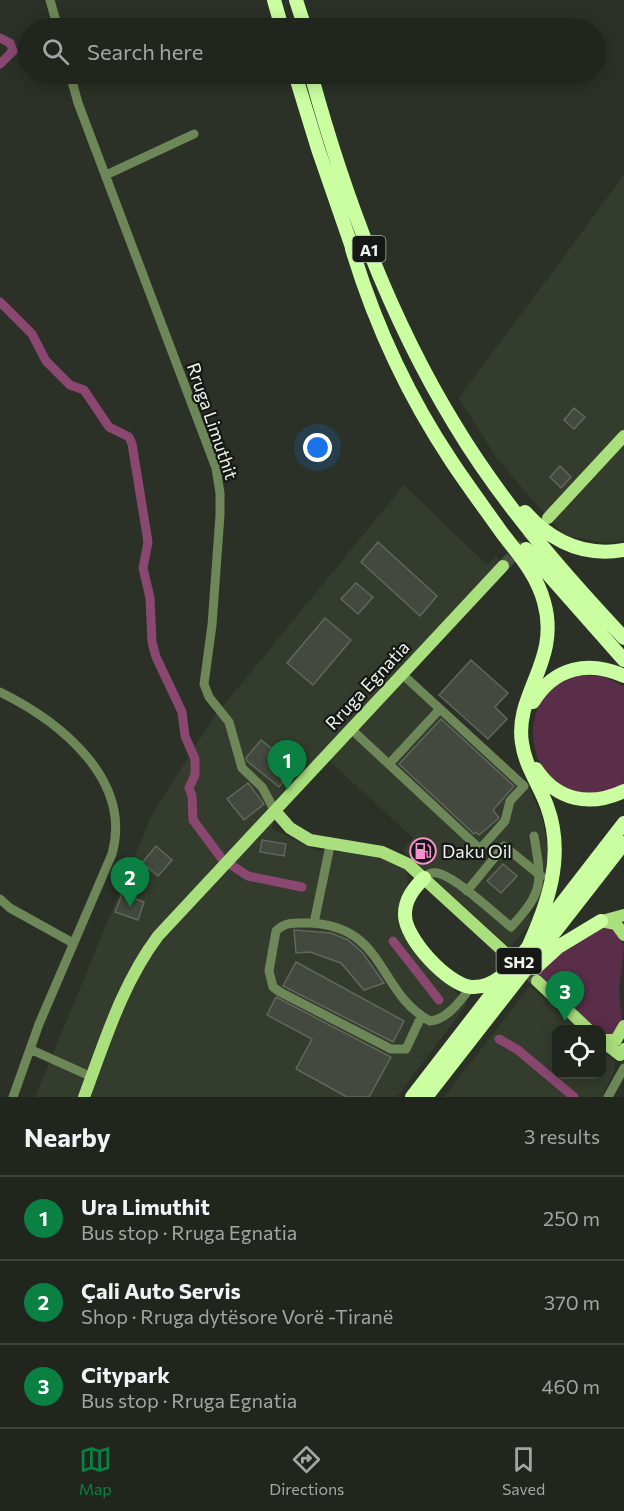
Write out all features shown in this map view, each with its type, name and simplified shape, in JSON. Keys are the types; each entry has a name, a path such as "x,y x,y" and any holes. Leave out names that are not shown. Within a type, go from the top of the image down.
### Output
{"highway":[{"path":"274,0 279,18"},
{"path":"291,0 296,18"},
{"path":"296,0 302,18"},
{"name":"A1","path":"298,84 352,249 411,386 426,412 502,520 549,579 624,660"},
{"name":"A1","path":"314,84 352,204 376,268 472,450 525,525 624,638"},
{"path":"322,84 370,231 428,368"},
{"path":"441,394 499,477 537,525 553,537 576,548 608,552 624,550"},
{"path":"426,412 476,498 528,566 540,589 547,614 546,652 524,711 520,731 526,762 552,820 555,833 555,862 546,903 525,954"},
{"path":"624,676 601,667 589,666 558,675 534,700 529,712 526,738 537,771 550,785 568,797 598,800 624,791"},
{"name":"SH2","path":"412,1097 525,954 624,823"},
{"name":"SH2","path":"426,1097 624,843"},
{"path":"424,878 407,900 405,912 408,930 444,973 460,984 471,987 486,986 513,968"},
{"path":"485,1019 558,947 601,921"}],"main road":[{"path":"548,518 624,436"},
{"name":"Rruga Egnatia","path":"84,1097 120,1001 140,962 158,936 503,566"},
{"path":"275,811 284,823 300,835 330,846 392,855 408,864 502,951"},
{"path":"601,921 624,915"},
{"path":"601,921 616,924 624,935"},
{"path":"537,981 585,1025"},
{"path":"606,1040 616,1040 624,1026"},
{"path":"606,1043 623,1054"}],"street":[{"path":"50,0 55,18"},
{"name":"Rruga Limuthit","path":"73,84 219,479 220,514 212,625 204,677 206,690 229,722 242,768 262,787 275,811"},
{"path":"106,175 194,134"},
{"path":"351,729 480,849 505,821 510,801 524,786 402,674"},
{"path":"0,692 41,714 67,735 106,785 112,799 116,828 112,854 39,1024 32,1050 12,1097"},
{"path":"389,764 440,709"},
{"path":"424,878 431,872 439,873 467,891 511,927 530,906 541,876 534,836"},
{"path":"314,923 330,846"},
{"path":"467,891 504,846 541,876"},
{"path":"0,899 10,908 73,943"},
{"path":"421,1017 406,1049 391,1049 273,987 269,971 276,931 289,923 314,923 346,932 367,946 406,1001 421,1017 430,1022 441,1018 460,1001 471,987"},
{"path":"32,1050 92,1077"},
{"path":"608,1097 624,1068"}],"shaded area":[{"path":"624,175 624,541 605,543 566,535 552,523 496,457 459,398"},
{"path":"404,485 487,565 496,556 503,566 405,671 529,788 542,817 548,849 547,872 541,898 529,914 532,922 510,948 402,850 413,838 325,757 275,811 272,829 316,850 373,854 394,860 406,871 408,881 401,905 435,970 467,1004 397,1097 35,1097 152,814 214,717"},
{"path":"588,675 604,677 624,686 624,783 610,790 594,793 569,790 551,778 539,760 533,738 535,717 544,697 562,682"},
{"path":"607,926 612,926 624,946 619,991 622,1021 612,1035 606,1034 606,1025 593,1025 538,975 552,959"},
{"path":"530,986 574,1025 552,1025 552,1079 606,1079 606,1054 614,1061 615,1069 603,1095 606,1097 444,1097"}],"building":[{"path":"574,408 585,417 574,429 564,420"},
{"path":"560,466 571,477 561,488 550,477"},
{"path":"378,542 437,596 420,616 361,562"},
{"path":"356,583 373,597 358,614 341,599"},
{"path":"325,618 351,640 313,685 287,663"},
{"path":"471,660 508,693 495,707 507,719 488,739 439,695"},
{"path":"441,719 514,786 493,810 499,818 479,835 476,832 474,834 399,764"},
{"path":"261,740 295,767 279,787 247,761 246,758"},
{"path":"248,783 264,804 244,820 227,799"},
{"path":"262,840 286,844 284,856 260,852"},
{"path":"156,846 172,860 158,876 142,863"},
{"path":"503,864 517,876 501,893 487,881"},
{"path":"122,894 144,902 138,920 115,912"},
{"path":"294,930 331,933 348,940 362,952 384,983 364,990 341,963 310,952 296,953"},
{"path":"296,962 404,1021 393,1042 283,986"},
{"path":"276,997 391,1057 369,1097 347,1097 296,1069 312,1039 267,1015"}],"waterway":[{"path":"0,38 10,43 13,51 0,64"},
{"path":"0,302 32,334 46,361 70,385 84,390 109,427 129,437 132,444 148,542 143,568 150,598 152,642 156,657 182,712 185,736 195,759 195,775 189,788 192,796 193,820 222,859 248,876 302,887"},
{"path":"393,941 439,1000"},
{"path":"499,1039 518,1050 574,1097"}],"tunnel":[{"path":"503,566 539,528"},
{"path":"503,951 537,981"}],"place":[{"name":"Ura Limuthit","path":"287,790"},
{"name":"Daku Oil","path":"423,851"},
{"name":"Çali Auto Servis","path":"130,907"},
{"name":"Citypark","path":"565,1021"}]}
